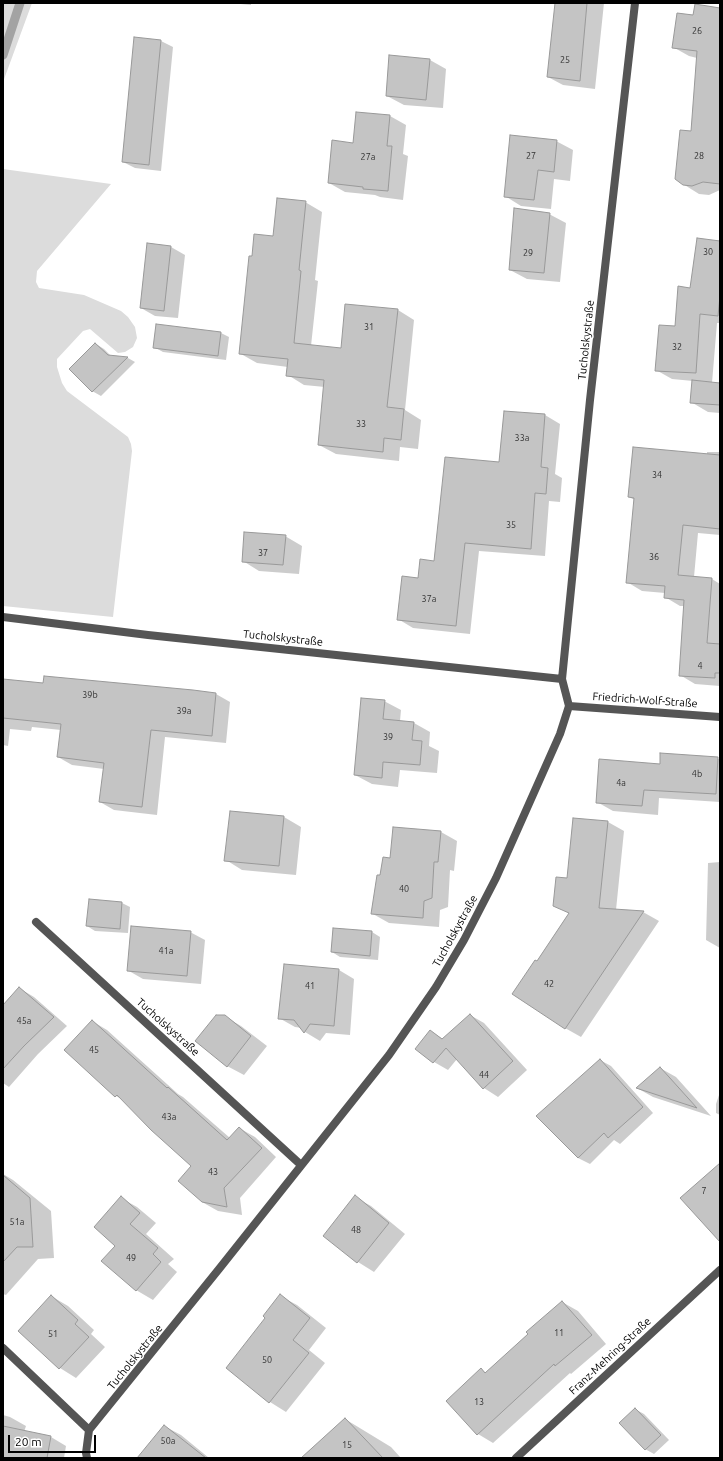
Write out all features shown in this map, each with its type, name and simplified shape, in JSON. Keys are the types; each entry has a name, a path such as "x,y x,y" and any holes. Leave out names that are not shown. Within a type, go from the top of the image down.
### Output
{"street":[{"name":"Tucholskystraße","path":"89,1430 389,1055 436,987 496,878 560,734 569,706 562,680 590,400 635,3"},
{"name":"Tucholskystraße","path":"3,617 156,636 562,680"},
{"name":"Friedrich-Wolf-Straße","path":"569,706 720,717"},
{"name":"Tucholskystraße","path":"36,922 301,1165"},
{"name":"Franz-Mehring-Straße","path":"516,1458 720,1270"},
{"path":"3,1348 89,1430 86,1453 88,1458"}],"shaded area":[{"path":"3,3 32,3 3,82"},
{"path":"3,169 111,184 37,271 36,282 39,288 84,295 121,311 128,317 135,327 137,338 133,347 125,352 118,353 90,329 83,331 57,359 57,367 62,383 67,391 128,437 131,444 132,451 113,617 3,606"}],"building":[{"path":"555,3 587,3 580,81 547,77"},
{"path":"695,4 720,8 720,184 703,182 692,186 683,185 675,179 680,130 691,131 697,51 672,48 677,13 693,15"},
{"path":"134,37 161,40 149,165 122,162"},
{"path":"389,55 430,59 426,100 386,96"},
{"path":"356,112 390,115 387,146 392,146 388,191 363,189 363,187 328,183 332,140 353,143"},
{"path":"510,135 557,140 554,172 538,170 534,200 504,197"},
{"path":"277,198 306,201 294,343 341,348 345,304 398,309 387,407 404,409 401,440 384,438 383,452 318,445 324,380 286,376 288,359 239,354 249,256 252,256 254,234 273,236"},
{"path":"514,208 550,213 544,273 509,270"},
{"path":"697,238 720,241 720,296 718,316 700,314 696,373 655,371 659,325 675,326 678,286 690,288"},
{"path":"147,243 171,246 164,311 140,308"},
{"path":"156,324 221,332 218,356 153,348"},
{"path":"95,343 108,355 128,357 92,392 69,369"},
{"path":"692,380 720,383 720,405 690,403"},
{"path":"504,411 545,414 541,467 548,468 546,494 535,493 531,549 465,543 456,626 397,620 402,576 418,578 420,559 434,561 445,457 499,462"},
{"path":"633,447 720,455 720,529 683,525 678,575 712,578 707,643 720,644 720,673 715,673 715,678 679,676 684,600 664,598 665,586 626,583 634,498 628,497"},
{"path":"244,532 286,535 283,565 242,562"},
{"path":"44,676 216,693 212,736 151,730 142,807 99,802 104,763 57,757 61,724 3,718 3,679 43,683"},
{"path":"361,698 385,700 383,719 414,722 412,740 422,741 420,765 383,762 382,778 354,775"},
{"path":"660,753 718,757 716,794 644,790 642,806 596,803 599,759 660,764"},
{"path":"230,811 284,816 279,866 224,861"},
{"path":"573,818 608,821 599,908 644,911 565,1029 512,994 535,960 537,961 569,913 553,906 556,877 567,878"},
{"path":"393,827 441,831 438,862 434,862 432,898 424,901 423,918 371,914 377,875 380,875 383,857 390,858"},
{"path":"89,899 122,902 120,929 86,926"},
{"path":"131,926 191,931 187,976 127,971"},
{"path":"333,928 372,931 370,956 331,952"},
{"path":"284,964 339,969 334,1026 310,1024 304,1033 294,1020 278,1019"},
{"path":"19,987 54,1017 3,1069 3,1005"},
{"path":"470,1014 513,1061 483,1089 446,1048 433,1063 415,1049 430,1030 442,1039"},
{"path":"216,1015 225,1015 251,1036 227,1067 195,1041"},
{"path":"92,1020 227,1140 239,1127 262,1148 224,1188 227,1207 202,1202 178,1181 191,1166 151,1130 117,1095 115,1097 64,1050"},
{"path":"600,1059 643,1107 608,1138 604,1133 578,1158 536,1116"},
{"path":"660,1067 697,1108 636,1088"},
{"path":"720,1163 720,1242 680,1198"},
{"path":"3,1175 30,1198 33,1247 17,1247 3,1262"},
{"path":"355,1195 389,1223 357,1263 323,1236"},
{"path":"121,1196 140,1213 130,1224 158,1248 153,1254 161,1262 136,1291 101,1261 115,1246 94,1227"},
{"path":"280,1294 310,1318 293,1340 309,1353 269,1403 226,1368 265,1318 263,1316"},
{"path":"51,1295 78,1320 75,1324 89,1337 59,1369 18,1331"},
{"path":"562,1301 592,1335 555,1366 554,1364 477,1435 446,1401 481,1368 485,1373 528,1334 526,1332"},
{"path":"635,1408 661,1435 645,1450 619,1423"},
{"path":"345,1418 383,1458 301,1458"},
{"path":"164,1425 206,1458 137,1458"},
{"path":"3,1426 51,1436 47,1458 3,1458"}],"waterway":[{"path":"3,55 20,3"}]}
